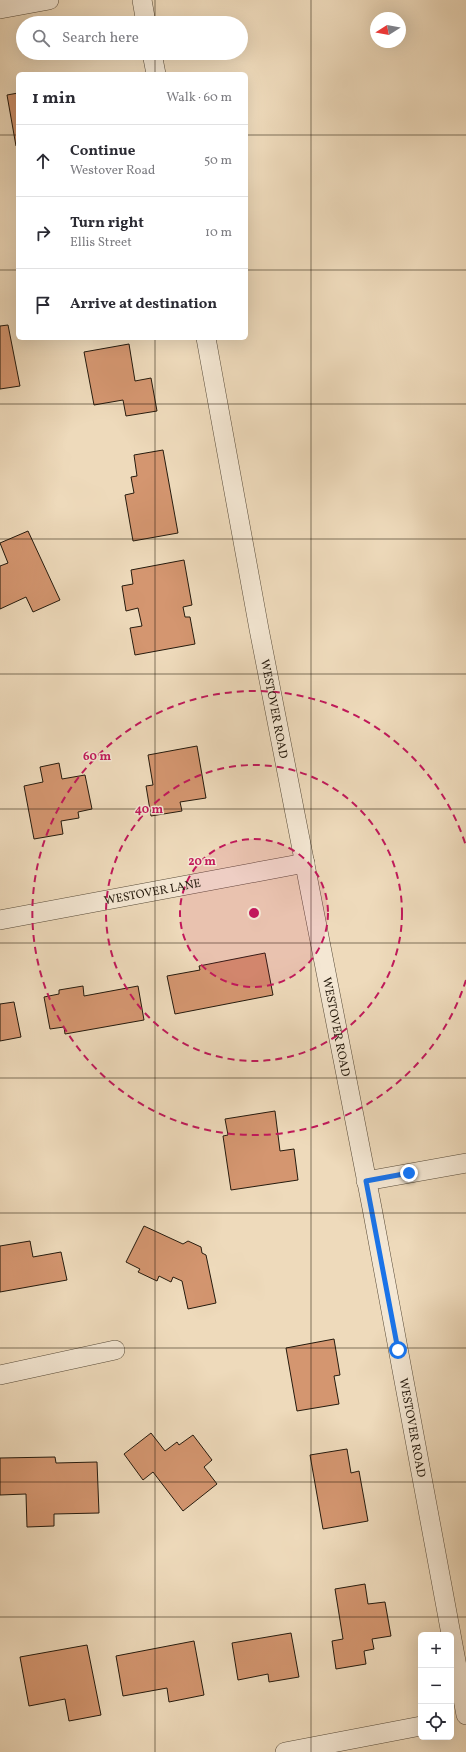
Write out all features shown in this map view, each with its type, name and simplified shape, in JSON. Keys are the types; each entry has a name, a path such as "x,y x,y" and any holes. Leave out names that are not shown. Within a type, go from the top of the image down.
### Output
{"street":[{"path":"0,9 48,0"},
{"path":"142,0 145,16"},
{"path":"153,60 156,72"},
{"name":"WESTOVER ROAD","path":"206,340 258,628 366,1181 459,1631 466,1716"},
{"name":"WESTOVER LANE","path":"0,920 305,863"},
{"path":"366,1181 466,1164"},
{"path":"0,1375 115,1350"},
{"path":"454,1719 466,1716"},
{"path":"285,1752 418,1727"}],"building":[{"path":"16,93 16,146 7,95"},
{"path":"8,325 20,386 0,389 0,326"},
{"path":"129,344 135,381 151,378 157,411 126,416 123,400 94,405 84,352"},
{"path":"163,450 178,533 133,541 125,495 134,493 131,477 137,476 134,455"},
{"path":"28,531 60,600 33,612 26,597 0,609 0,566 8,563 0,543"},
{"path":"184,560 192,605 183,607 185,617 190,617 195,644 135,655 130,628 142,626 138,608 126,611 122,586 133,584 131,570"},
{"path":"197,746 206,798 180,802 182,811 151,816 146,786 153,785 148,755"},
{"path":"59,763 62,779 85,775 92,809 78,812 79,818 61,821 63,834 34,839 24,786 43,782 40,767"},
{"path":"265,953 273,995 175,1014 167,976 200,970 199,966"},
{"path":"83,986 84,996 138,986 144,1020 65,1034 64,1027 50,1029 44,997 59,994 59,990"},
{"path":"14,1002 21,1037 0,1041 0,1004"},
{"path":"275,1111 280,1151 294,1149 298,1180 231,1190 223,1136 228,1135 225,1119"},
{"path":"144,1226 183,1244 188,1241 201,1247 202,1253 206,1255 216,1303 188,1309 182,1281 173,1277 171,1282 159,1276 157,1281 138,1272 140,1269 126,1262"},
{"path":"30,1241 33,1257 61,1252 67,1280 0,1292 0,1246"},
{"path":"334,1339 340,1375 334,1376 339,1404 297,1411 286,1348"},
{"path":"151,1433 165,1451 177,1442 179,1445 193,1435 212,1460 204,1467 217,1484 183,1511 153,1472 143,1480 124,1454"},
{"path":"347,1449 351,1473 359,1471 368,1521 323,1529 310,1455"},
{"path":"55,1457 56,1463 97,1462 99,1513 54,1514 54,1526 27,1527 26,1494 0,1495 0,1458"},
{"path":"365,1584 368,1604 385,1602 391,1636 372,1639 374,1649 364,1651 366,1664 336,1669 332,1641 343,1639 335,1589"},
{"path":"291,1633 299,1677 269,1682 268,1674 238,1680 232,1643"},
{"path":"194,1641 204,1695 169,1702 167,1688 123,1696 116,1656"},
{"path":"87,1645 101,1715 69,1721 65,1699 29,1706 20,1657"}],"route":[{"path":"398,1350 366,1181 409,1173"}]}
